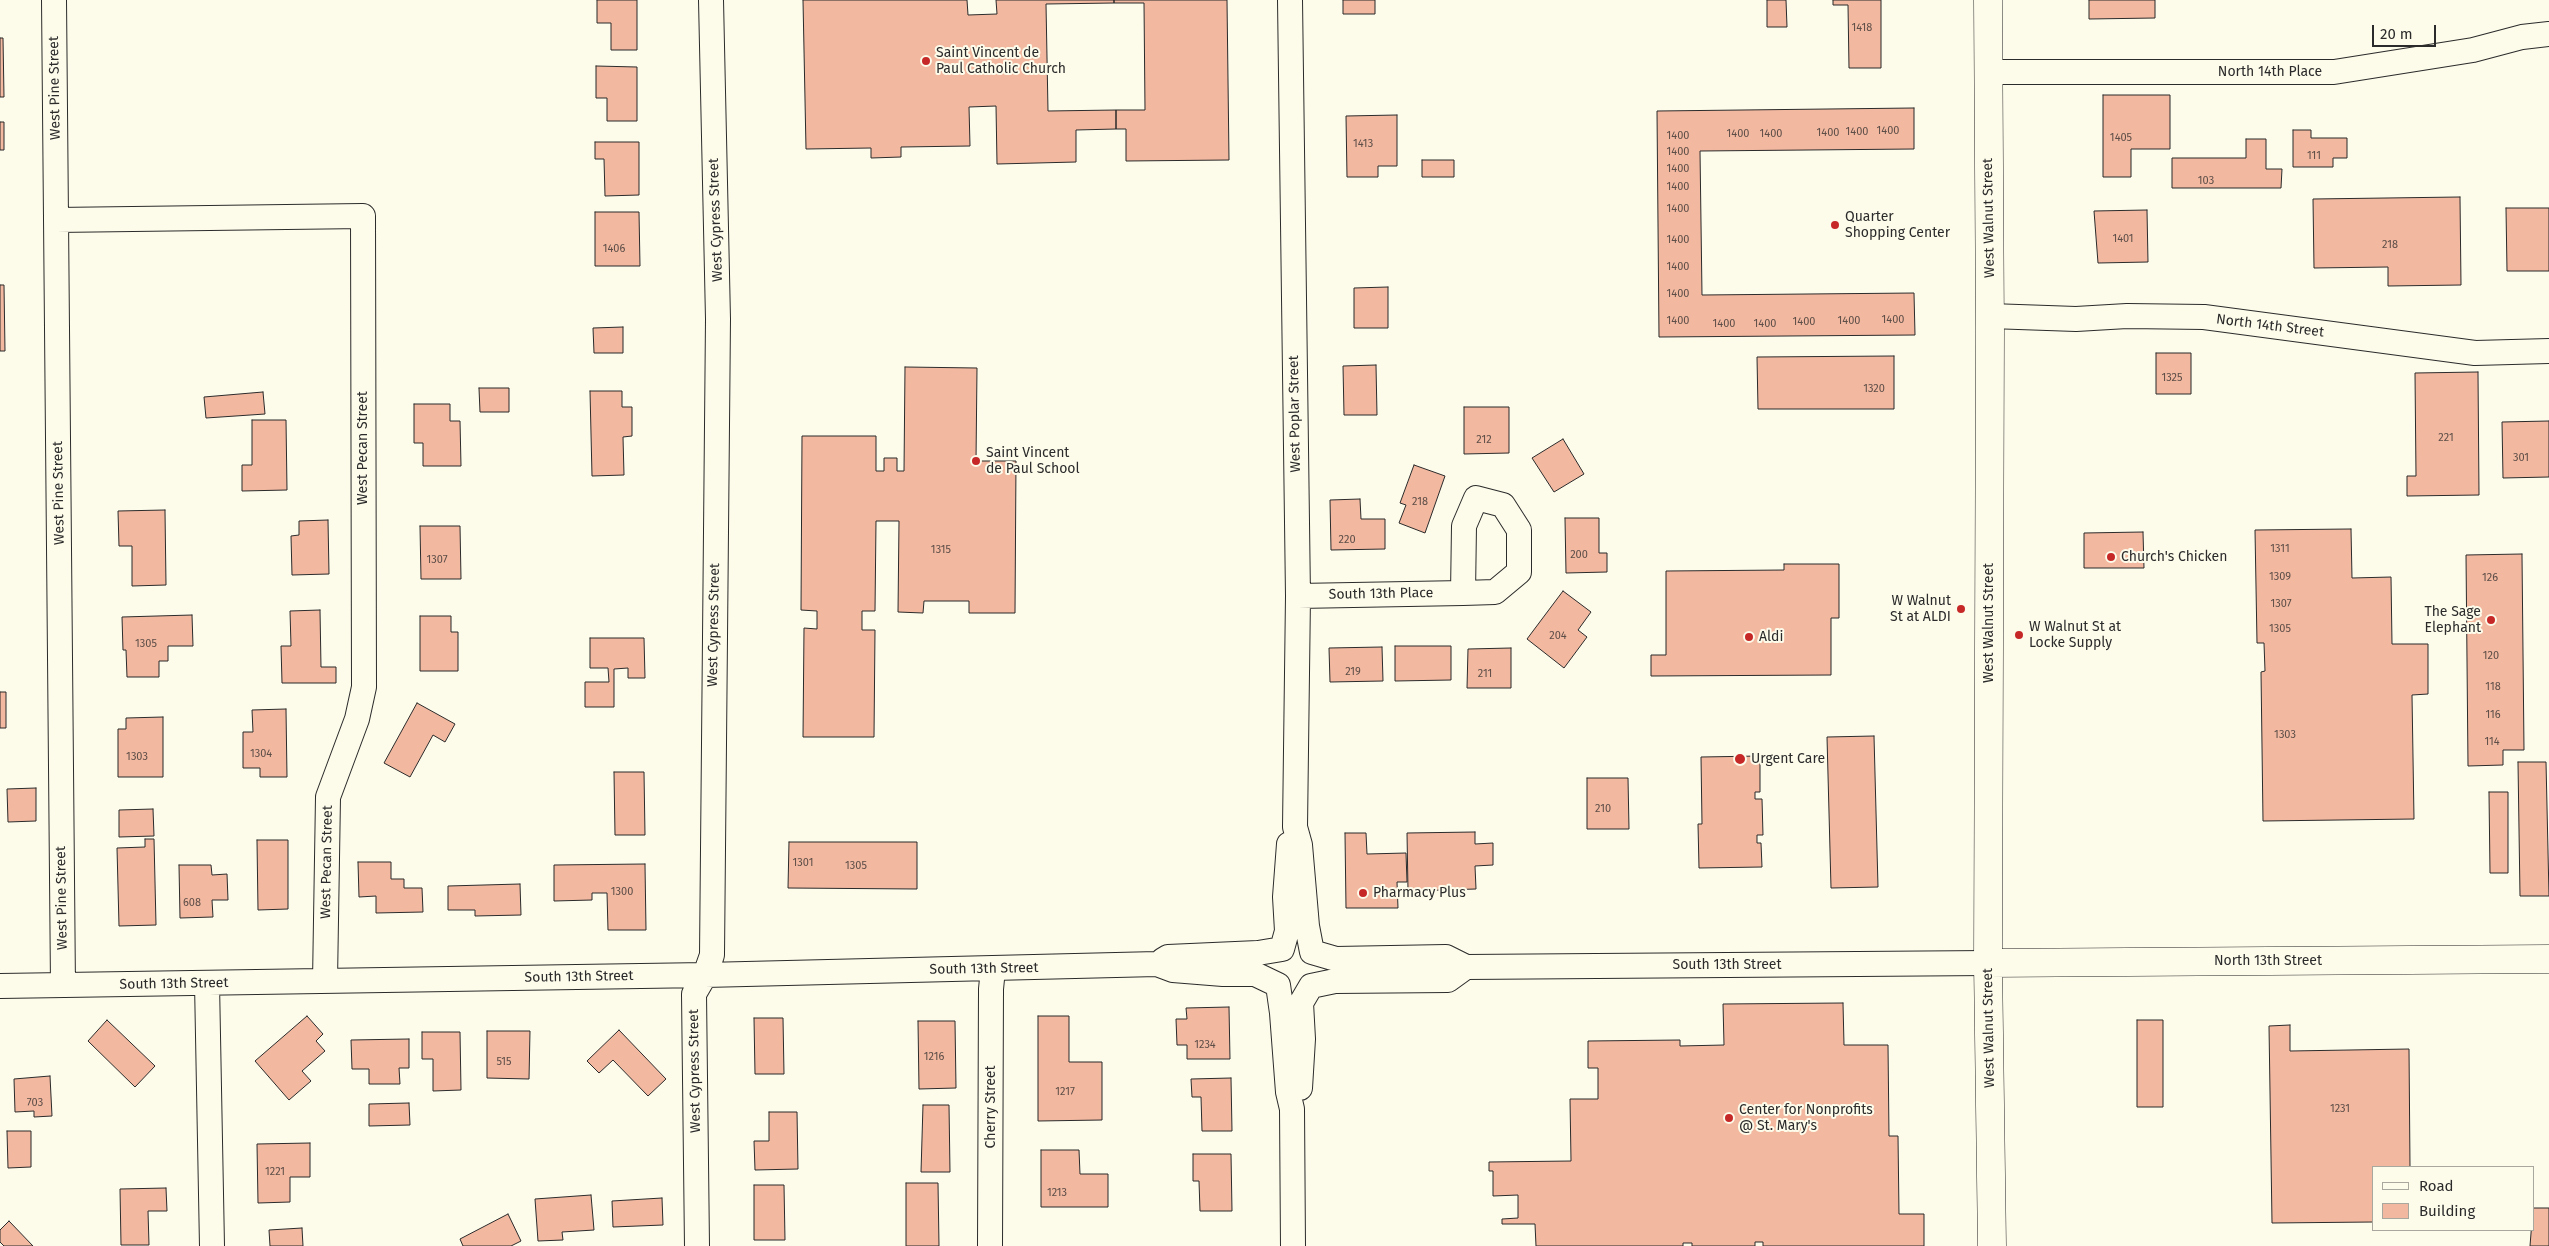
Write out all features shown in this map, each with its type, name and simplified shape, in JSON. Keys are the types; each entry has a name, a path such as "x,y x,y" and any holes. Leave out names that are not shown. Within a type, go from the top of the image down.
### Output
{"main road":[{"name":"West Walnut Street","path":"1988,0 1990,316 1988,963 1992,1246"},
{"name":"North 13th Street","path":"1988,963 2549,960"}],"street":[{"name":"West Pine Street","path":"54,0 63,985"},
{"name":"West Cypress Street","path":"697,1246 694,994 705,975 712,955 718,319 711,0"},
{"name":"West Poplar Street","path":"1290,0 1298,596 1295,827 1300,846 1307,926 1312,952"},
{"name":"North 14th Place","path":"1988,72 2334,72 2473,50 2522,37 2549,34"},
{"name":"West Pecan Street","path":"56,220 363,216 364,687 357,719 328,798 325,981"},
{"name":"North 14th Street","path":"1990,316 2076,320 2127,316 2204,317 2475,353 2549,351"},
{"name":"South 13th Place","path":"1298,596 1463,593"},
{"name":"West Poplar Street","path":"1282,949 1287,931 1285,897 1287,850 1295,827"},
{"path":"1292,1110 1299,1098 1303,1039 1301,1004 1311,986 1318,973 1317,958 1312,952 1298,946 1282,949 1273,962 1274,978 1284,989 1298,992 1311,986 1335,981 1448,980 1466,967"},
{"name":"South 13th Street","path":"1157,964 1168,958 1258,953 1282,949"},
{"name":"South 13th Street","path":"1312,952 1336,959 1446,958 1466,967 1988,963"},
{"name":"South 13th Street","path":"0,986 705,975 1157,964 1173,970 1223,974 1255,974 1278,984"},
{"name":"Cherry Street","path":"990,1246 991,999 994,969"},
{"path":"208,983 212,1246"},
{"path":"1278,984 1288,1092 1292,1110 1294,1246"}],"building":[{"path":"597,0 637,0 637,50 611,50 611,23 597,23"},
{"name":"Saint Vincent de Paul Catholic Church","path":"803,0 967,0 968,15 997,14 996,0 1114,0 1114,3 1046,4 1048,111 1116,110 1116,129 1076,130 1076,162 997,164 996,106 969,107 970,146 901,147 901,157 871,158 871,148 806,149"},
{"path":"1114,0 1227,0 1229,160 1126,161 1126,129 1116,129 1116,110 1145,110 1144,3 1114,3"},
{"path":"1343,0 1375,0 1375,14 1343,14"},
{"path":"1767,0 1786,0 1787,27 1767,27"},
{"path":"1833,0 1881,0 1881,68 1849,68 1848,5 1833,5"},
{"path":"2089,0 2155,0 2155,18 2089,19"},
{"path":"0,38 3,38 4,97 0,97"},
{"path":"596,66 637,67 637,121 607,121 607,98 596,98"},
{"path":"2103,95 2170,95 2170,149 2131,149 2131,177 2103,177"},
{"path":"1914,108 1914,149 1700,151 1702,295 1914,293 1915,335 1659,337 1657,111"},
{"path":"1397,115 1397,166 1378,166 1378,177 1347,177 1346,116"},
{"path":"0,122 4,122 4,150 0,150"},
{"path":"2293,130 2311,130 2311,138 2347,138 2347,158 2333,158 2333,167 2293,167"},
{"path":"2246,139 2266,139 2266,169 2282,169 2281,188 2172,188 2172,158 2246,158"},
{"path":"595,142 639,142 639,195 605,196 604,159 595,159"},
{"path":"1422,160 1454,160 1454,177 1422,177"},
{"path":"2460,197 2461,285 2388,286 2388,267 2314,268 2313,199"},
{"path":"2506,208 2549,208 2549,271 2507,271"},
{"path":"2147,210 2148,262 2098,263 2094,211"},
{"path":"595,212 639,212 640,266 595,266"},
{"path":"0,285 4,285 5,351 0,351"},
{"path":"1388,287 1388,328 1354,328 1354,288"},
{"path":"623,327 623,353 594,353 593,328"},
{"path":"2156,353 2191,353 2191,394 2156,394"},
{"path":"1894,356 1894,409 1758,409 1757,357"},
{"path":"1376,365 1377,415 1344,415 1343,366"},
{"path":"905,367 977,368 976,461 1016,461 1015,613 969,613 969,601 924,601 923,613 898,612 899,521 876,521 875,611 862,611 862,630 875,630 874,737 803,737 804,628 817,629 817,611 801,610 802,436 876,436 876,471 884,471 884,458 897,458 897,471 904,471"},
{"path":"2478,372 2479,495 2407,496 2407,476 2416,476 2415,373"},
{"path":"479,388 509,388 509,412 480,412"},
{"path":"590,391 622,391 622,407 632,407 632,436 623,437 624,475 592,476"},
{"path":"263,392 265,414 206,418 204,397"},
{"path":"414,404 450,404 450,421 460,421 461,466 423,466 423,443 414,443"},
{"path":"1464,407 1509,407 1509,453 1464,454"},
{"path":"252,420 286,420 287,490 242,491 242,465 252,465"},
{"path":"2549,421 2549,477 2503,478 2502,422"},
{"path":"1563,439 1584,474 1554,492 1532,458"},
{"path":"1414,465 1445,476 1425,533 1399,523 1406,505 1400,503"},
{"path":"1360,499 1361,519 1385,519 1385,549 1331,550 1330,500"},
{"path":"165,510 166,585 132,586 132,546 119,546 118,511"},
{"path":"1565,518 1599,518 1599,553 1607,553 1607,572 1566,573"},
{"path":"328,520 329,574 292,575 291,536 299,535 299,521"},
{"path":"420,526 460,526 461,579 421,579"},
{"path":"2351,529 2352,578 2391,577 2392,644 2428,644 2428,694 2412,695 2414,819 2263,821 2261,672 2265,671 2264,643 2257,643 2255,530"},
{"path":"2143,532 2144,568 2084,568 2084,533"},
{"path":"2522,554 2524,750 2503,750 2503,765 2468,766 2466,555"},
{"name":"Aldi","path":"1784,564 1839,564 1839,618 1831,618 1831,675 1651,676 1651,655 1666,655 1666,571 1784,570"},
{"path":"1563,591 1591,612 1578,630 1587,637 1564,668 1527,639"},
{"path":"320,610 321,667 336,667 336,683 282,683 281,646 291,646 290,611"},
{"path":"192,615 193,646 168,646 168,661 159,661 159,677 127,677 126,650 123,650 122,617"},
{"path":"420,616 451,616 451,632 458,632 458,671 420,671"},
{"path":"590,638 644,638 645,678 628,678 628,668 614,669 614,707 585,707 585,682 609,682 608,668 590,668"},
{"path":"1395,646 1451,646 1451,680 1395,681"},
{"path":"1382,647 1383,681 1330,682 1329,648"},
{"path":"1511,648 1511,688 1467,688 1468,649"},
{"path":"0,692 6,692 6,728 0,728"},
{"path":"417,703 455,724 445,742 433,735 410,777 384,763"},
{"path":"286,709 287,777 260,777 260,768 243,768 243,732 253,732 252,710"},
{"path":"163,717 163,777 118,777 118,729 126,729 126,718"},
{"path":"1874,736 1878,887 1831,888 1827,737"},
{"path":"1760,756 1760,792 1755,792 1755,799 1762,799 1763,835 1757,835 1757,843 1761,843 1762,867 1699,868 1698,824 1702,824 1701,757"},
{"path":"2518,762 2546,762 2549,896 2520,896"},
{"path":"614,772 644,772 645,835 615,835"},
{"path":"1587,778 1628,778 1629,829 1587,829"},
{"path":"36,788 36,821 8,822 7,789"},
{"path":"2489,792 2508,792 2508,873 2490,873"},
{"path":"153,809 154,836 119,837 119,810"},
{"path":"1475,832 1475,844 1493,843 1493,865 1475,866 1476,889 1408,891 1407,833"},
{"path":"1345,833 1366,833 1367,854 1406,853 1407,882 1397,882 1398,908 1346,908"},
{"path":"145,839 154,839 156,925 119,926 117,848 145,847"},
{"path":"257,840 288,840 288,909 258,910"},
{"path":"789,842 917,842 917,889 788,888"},
{"path":"358,862 391,862 391,879 404,879 404,888 422,888 423,912 376,913 376,896 359,897"},
{"path":"645,864 646,930 608,930 607,893 592,893 592,900 554,901 554,865"},
{"path":"179,865 211,865 212,875 227,874 228,900 212,900 213,917 180,918"},
{"path":"520,884 521,915 475,916 475,910 448,910 448,886"},
{"name":"Center for Nonprofits @ St. Mary's","path":"1843,1003 1844,1045 1888,1045 1889,1136 1898,1136 1899,1214 1924,1214 1924,1246 1763,1246 1763,1242 1755,1242 1755,1246 1692,1246 1692,1243 1683,1243 1683,1246 1536,1246 1535,1224 1502,1224 1502,1219 1518,1218 1518,1195 1493,1196 1493,1171 1489,1171 1489,1162 1571,1161 1570,1099 1598,1099 1598,1068 1588,1068 1588,1041 1680,1040 1680,1046 1724,1045 1723,1004"},
{"path":"1229,1007 1230,1059 1187,1059 1187,1045 1177,1045 1176,1019 1187,1019 1186,1008"},
{"path":"307,1016 323,1034 316,1041 325,1051 302,1071 311,1081 289,1100 255,1061"},
{"path":"1038,1016 1069,1016 1069,1062 1102,1062 1102,1120 1038,1121"},
{"path":"754,1018 783,1018 784,1074 755,1074"},
{"path":"107,1020 155,1066 135,1087 88,1041"},
{"path":"2137,1020 2163,1020 2163,1107 2137,1107"},
{"path":"918,1021 955,1021 956,1088 919,1089"},
{"path":"2290,1025 2290,1051 2409,1049 2410,1166 2372,1166 2372,1222 2272,1223 2269,1026"},
{"path":"619,1030 666,1079 648,1096 613,1060 599,1073 587,1061"},
{"path":"487,1031 530,1031 529,1079 487,1078"},
{"path":"422,1032 460,1032 461,1090 433,1091 433,1059 422,1059"},
{"path":"409,1039 409,1068 399,1068 400,1084 369,1084 369,1069 352,1069 351,1040"},
{"path":"50,1076 52,1116 34,1117 34,1111 15,1112 14,1079"},
{"path":"1231,1078 1232,1131 1202,1131 1201,1097 1192,1097 1191,1079"},
{"path":"409,1103 410,1125 369,1126 369,1104"},
{"path":"923,1105 949,1105 950,1172 921,1172"},
{"path":"769,1112 797,1112 798,1169 755,1170 754,1141 769,1141"},
{"path":"7,1131 31,1131 31,1167 8,1168"},
{"path":"310,1143 310,1177 290,1177 290,1202 258,1203 257,1144"},
{"path":"1041,1150 1079,1150 1080,1174 1108,1174 1108,1207 1041,1207"},
{"path":"1193,1154 1231,1154 1232,1211 1200,1211 1199,1181 1193,1181"},
{"path":"906,1183 938,1183 939,1246 906,1246"},
{"path":"754,1185 784,1185 785,1240 754,1240"},
{"path":"166,1188 167,1211 148,1211 149,1245 121,1245 120,1189"},
{"path":"591,1195 594,1230 562,1232 563,1240 538,1241 535,1199"},
{"path":"662,1198 663,1225 613,1227 612,1201"},
{"path":"2534,1208 2549,1208 2549,1246 2530,1246 2531,1231 2534,1231"},
{"path":"508,1214 521,1241 511,1246 463,1246 460,1239"},
{"path":"9,1221 33,1246 4,1246 0,1242 0,1230"},
{"path":"302,1228 303,1246 270,1246 269,1230"}],"place":[{"name":"Saint Vincent de Paul Catholic Church","path":"926,61"},
{"name":"Quarter Shopping Center","path":"1835,225"},
{"name":"Saint Vincent de Paul School","path":"976,461"},
{"name":"Church's Chicken","path":"2111,557"},
{"name":"W Walnut St at ALDI","path":"1961,609"},
{"name":"The Sage Elephant","path":"2491,620"},
{"name":"W Walnut St at Locke Supply","path":"2019,635"},
{"name":"Aldi","path":"1749,637"},
{"name":"Urgent Care","path":"1740,759"},
{"name":"Pharmacy Plus","path":"1363,893"},
{"name":"Center for Nonprofits @ St. Mary's","path":"1729,1118"}]}
